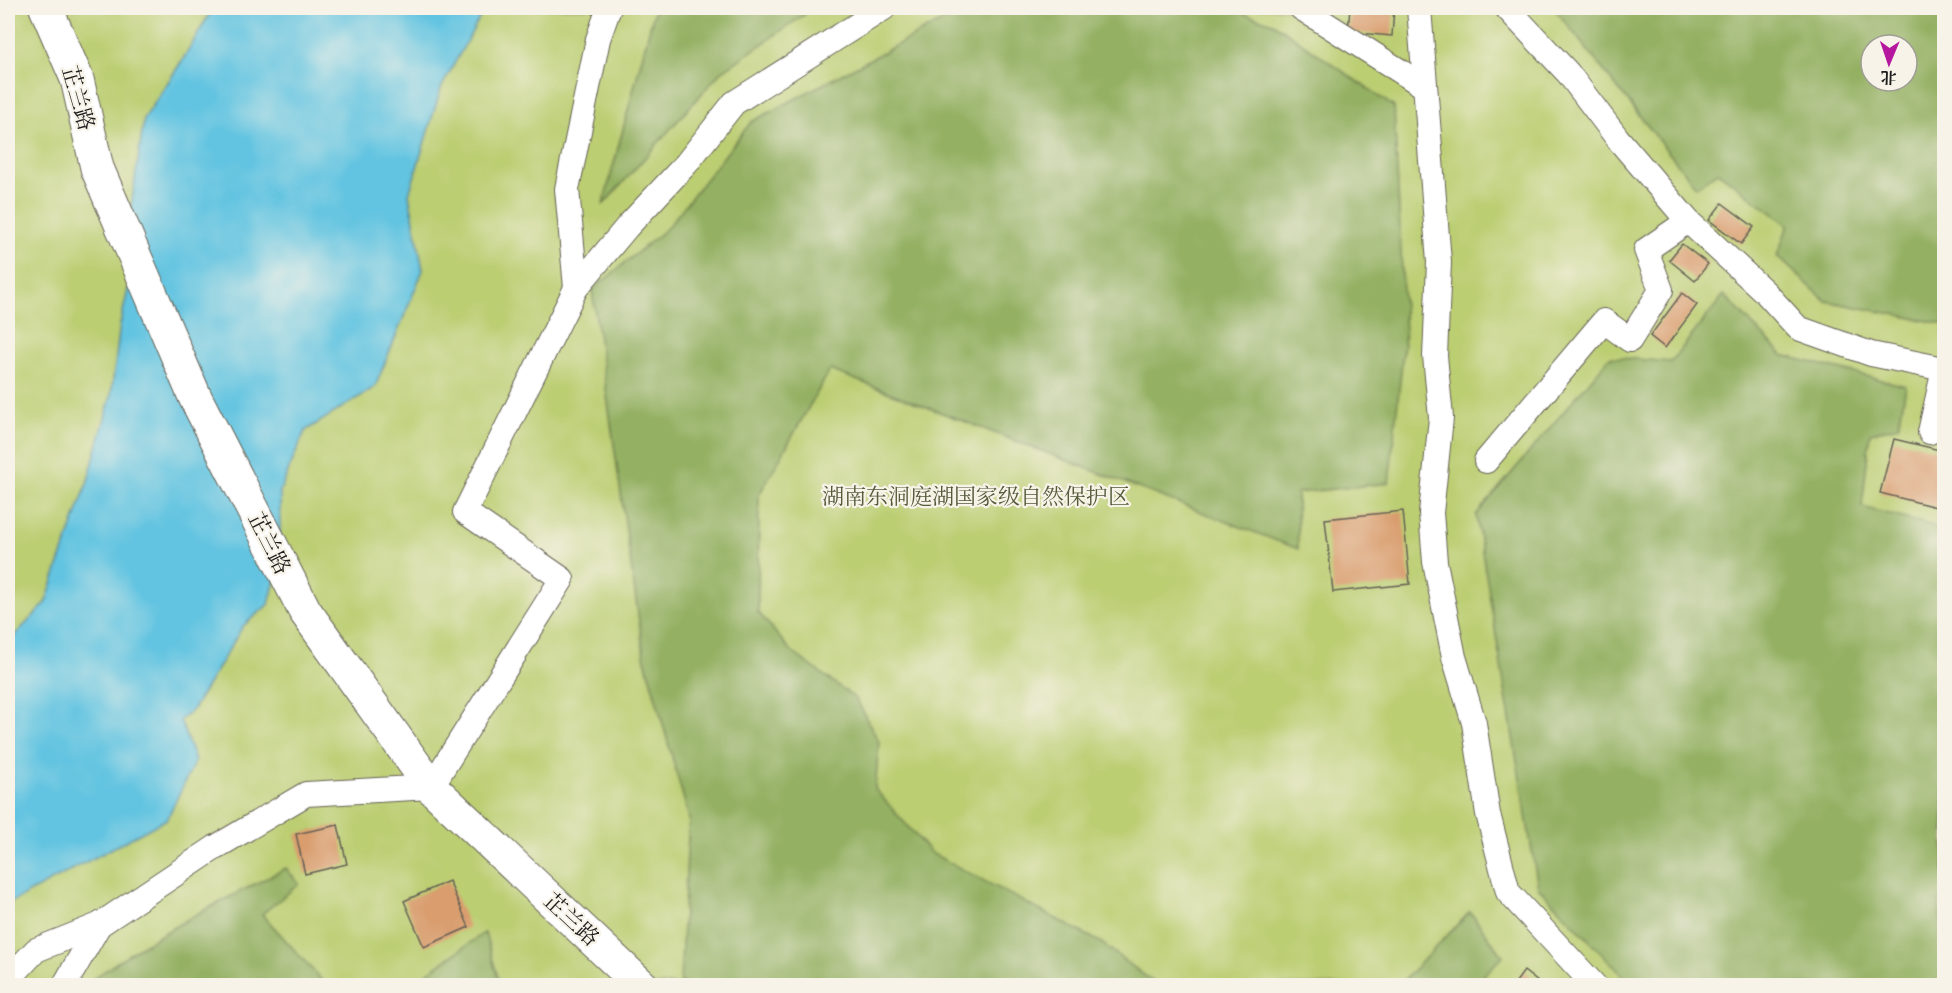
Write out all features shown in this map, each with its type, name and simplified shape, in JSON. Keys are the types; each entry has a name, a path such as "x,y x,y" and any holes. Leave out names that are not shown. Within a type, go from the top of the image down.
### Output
{"street":[{"name":"芷兰路","path":"46,8 77,79 97,168 195,397 305,611 431,787 642,986"},
{"path":"576,288 567,189 598,39 609,8"},
{"path":"8,980 36,950 99,925 216,847 306,794 431,787 562,579 465,512 576,288 627,226 686,164 734,103 884,8"},
{"path":"1301,8 1425,87"},
{"path":"1419,8 1439,262 1435,356 1441,418 1431,513 1435,562 1454,657 1474,723 1488,814 1508,892 1595,986"},
{"path":"1507,8 1568,73 1618,139 1688,221 1766,292 1798,328 1871,354 1944,369 1930,432"},
{"path":"1486,461 1604,321 1630,340 1661,290 1646,250 1688,221"},
{"path":"64,986 99,925"}],"green space":[{"name":"湖南东洞庭湖国家级自然保护区","path":"8,8 1944,8 1944,985 8,985"},
{"path":"655,8 814,8 720,73 603,205"},
{"path":"990,8 1227,8 1273,23 1394,107 1405,334 1389,483 1297,493 1298,549 830,370 759,495 758,612 791,651 856,699 879,742 875,789 931,853 1100,942 1157,985 687,985 680,982 689,818 644,656 592,290 667,228 751,122 944,20"},
{"path":"1554,8 1944,8 1944,324 1826,301 1777,256 1788,225 1718,172 1696,187"},
{"path":"1724,295 1782,355 1906,386 1899,426 1870,433 1862,507 1944,529 1944,897 1939,902 1944,943 1944,985 1632,985 1538,887 1476,515 1610,357 1671,362"},
{"path":"286,868 299,884 262,914 326,985 84,985 135,950 195,915"},
{"path":"1470,912 1503,956 1474,985 1399,985"},
{"path":"484,933 500,985 410,985"}],"water":[{"path":"213,8 485,8 441,88 409,194 423,270 375,387 305,431 280,491 280,560 269,604 243,626 193,709 180,720 195,761 167,819 8,904 8,642 45,604 87,484 111,396 120,325 131,277 131,207 144,119"}],"building":[{"path":"1350,8 1394,8 1392,36 1348,32"},
{"path":"1722,203 1754,227 1741,244 1709,220"},
{"path":"1682,244 1708,264 1695,281 1669,260"},
{"path":"1682,293 1697,305 1665,348 1650,336"},
{"path":"1894,439 1944,451 1944,509 1880,493"},
{"path":"1403,511 1410,584 1333,592 1325,519"},
{"path":"338,825 347,864 305,874 296,834"},
{"path":"449,881 469,927 424,947 404,901"},
{"path":"1524,971 1543,986 1513,986"}]}
